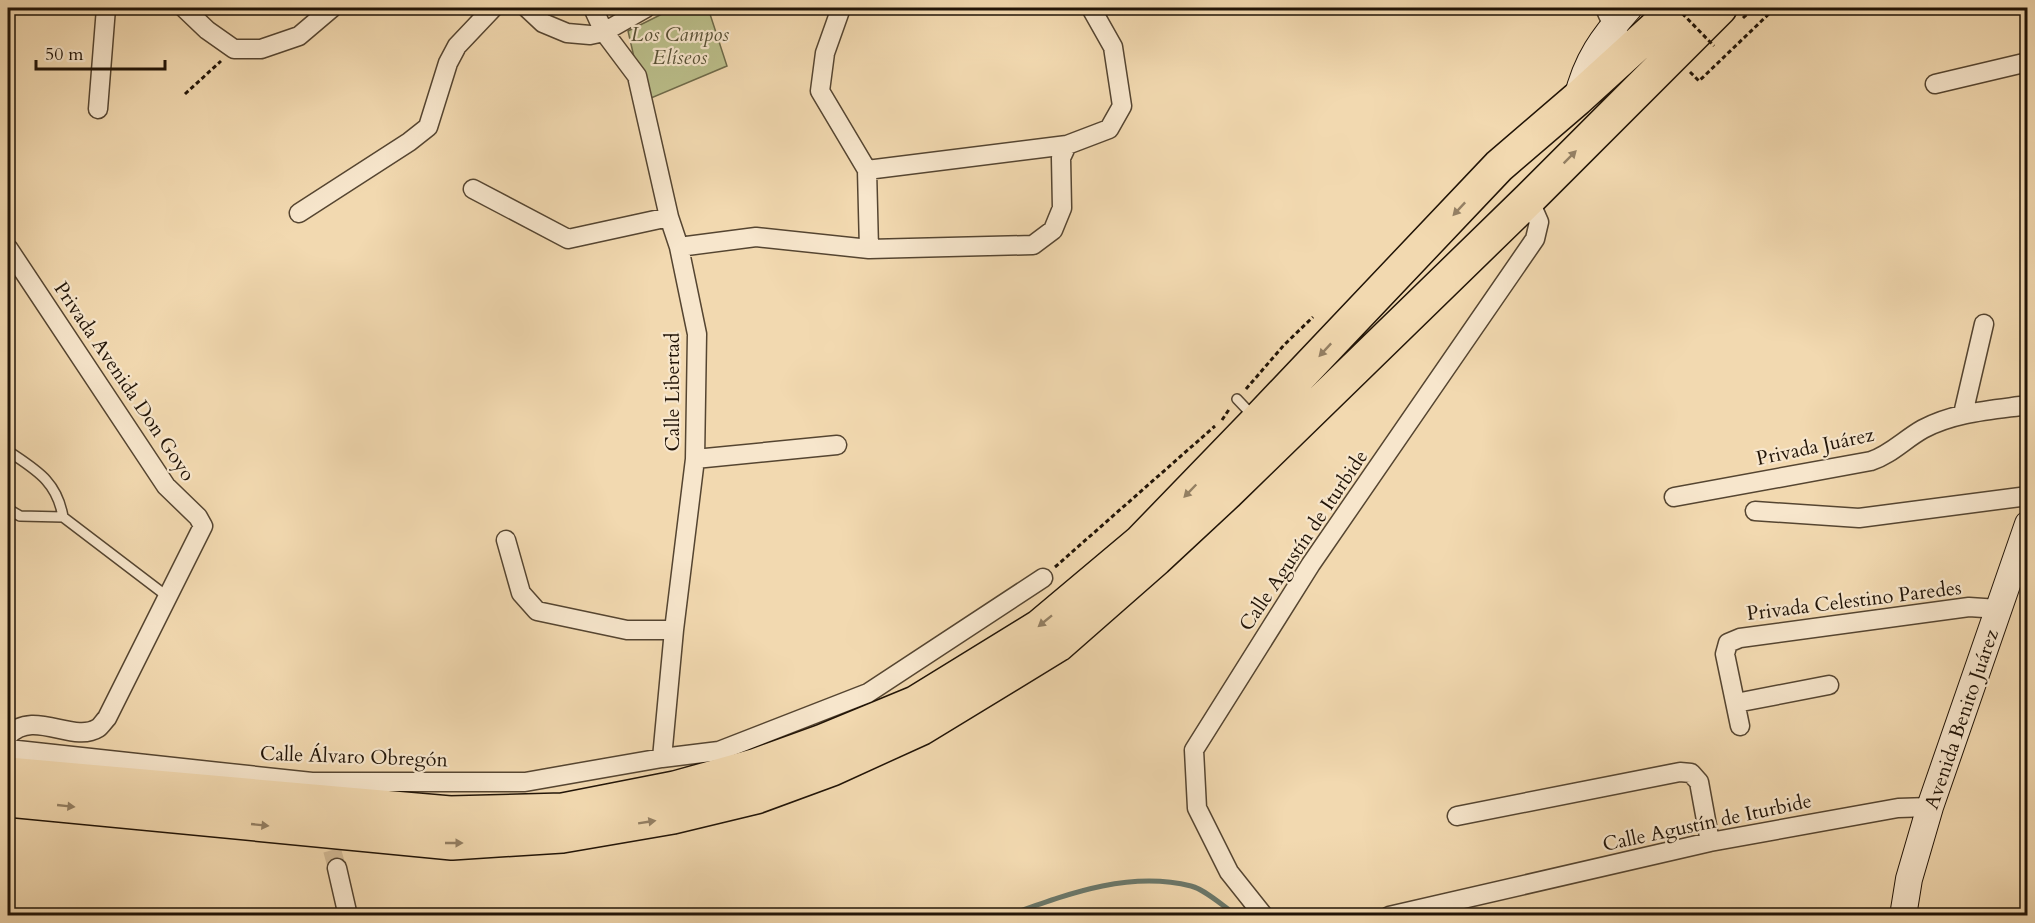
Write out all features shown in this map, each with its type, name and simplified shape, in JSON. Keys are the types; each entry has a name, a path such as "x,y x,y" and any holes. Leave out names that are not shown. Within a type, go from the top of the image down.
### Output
{"highway":[{"path":"8,774 450,813 563,810 675,788 754,766 824,741 915,703 1040,626 1140,542 1247,410 1499,166 1577,99 1619,23 1677,8"},
{"path":"8,800 452,843 562,836 673,817 756,797 832,769 922,728 1058,645 1156,559 1227,493 1529,199 1720,8"}],"main road":[{"name":"Avenida Benito Juárez","path":"1903,915 1909,879 1930,807 2028,524"}],"street":[{"path":"98,109 106,8"},
{"path":"184,8 207,30 234,50 261,49 298,36 332,8"},
{"path":"299,213 409,142 428,127 448,63 457,46 493,8"},
{"path":"527,8 543,23 567,33 590,35 604,32 646,8"},
{"name":"Calle Libertad","path":"593,8 604,32 637,76 669,217 679,248 697,334 695,459 674,630 662,758"},
{"path":"841,8 825,53 820,91 867,170 869,249"},
{"path":"867,170 1067,145 1109,129 1122,106 1113,47 1091,8"},
{"path":"1935,84 2028,62"},
{"path":"679,248 756,237 869,249 1033,245 1053,230 1062,208 1061,158 1067,145"},
{"path":"473,189 568,238 669,217"},
{"name":"Calle Agustín de Iturbide","path":"1264,915 1229,872 1197,808 1194,750 1311,564 1535,239 1539,222 1529,199"},
{"name":"Privada Avenida Don Goyo","path":"8,248 166,486 198,517 203,526 107,717 99,728 88,732 29,724 18,727 8,736"},
{"path":"1963,414 1984,324"},
{"name":"Privada Juárez","path":"1674,497 1871,461 1881,458 1923,429 1963,414 2028,405"},
{"path":"695,459 837,445"},
{"path":"1755,511 1859,518 2028,496"},
{"path":"506,540 521,593 537,611 627,630 674,630"},
{"name":"Calle Álvaro Obregón","path":"8,749 314,785 525,782 662,758 719,751 868,693 1042,578"},
{"name":"Privada Celestino Paredes","path":"1740,726 1725,654 1728,643 1740,638 1969,608 1999,609"},
{"path":"1736,704 1829,685"},
{"path":"1457,816 1680,772 1691,773 1699,782 1710,842"},
{"name":"Calle Agustín de Iturbide","path":"1389,915 1710,842 1898,808 1930,807"},
{"path":"337,868 348,915"}],"lane":[{"path":"8,451 35,468 51,486 61,505 63,517"},
{"path":"8,509 20,516 63,517 168,597"}],"path":[{"path":"1677,8 1714,46"},
{"path":"1673,54 1699,81 1774,8"},
{"path":"185,94 234,50"},
{"path":"1042,578 1220,422 1247,410 1284,345 1313,317"}],"green space":[{"name":"Los Campos Elíseos","path":"674,8 708,8 727,66 644,101 628,31"}],"waterway":[{"path":"1006,916 1097,887 1144,881 1191,886 1202,891 1237,916"}],"tunnel":[{"path":"325,824 337,868"}]}
